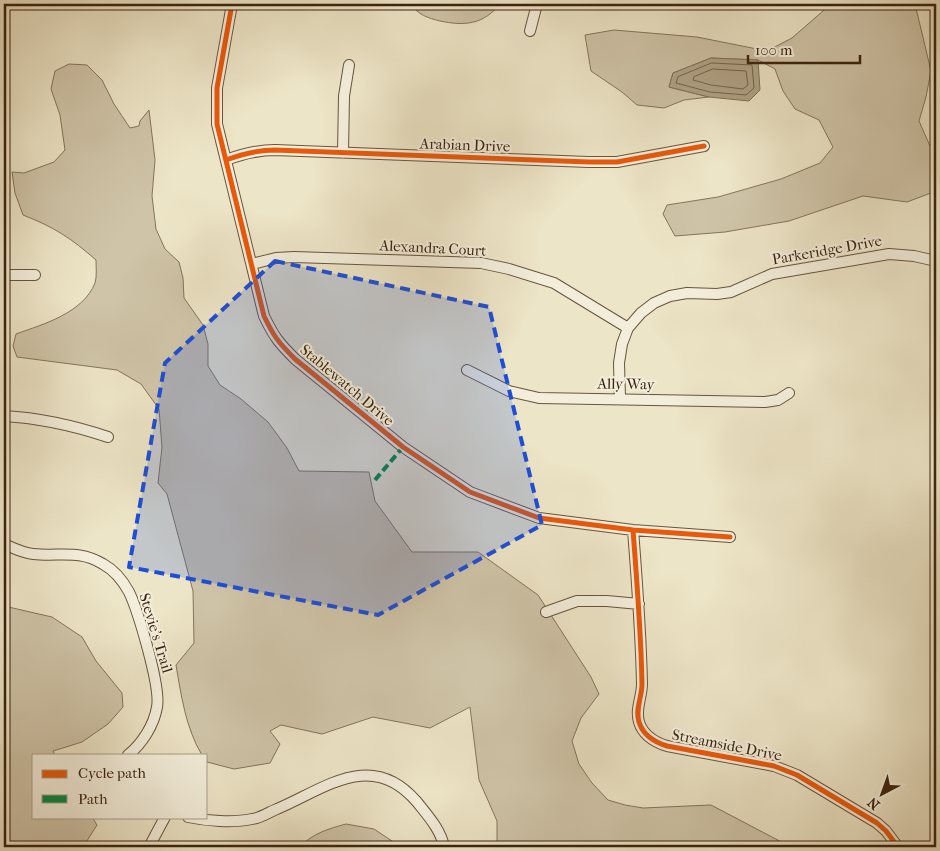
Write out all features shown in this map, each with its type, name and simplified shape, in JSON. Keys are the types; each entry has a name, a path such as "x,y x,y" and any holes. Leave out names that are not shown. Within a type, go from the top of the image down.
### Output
{"street":[{"name":"Stablewatch Drive","path":"232,4 217,88 217,124 264,316 274,337 295,359 403,447 470,492 539,518 633,530 730,537"},
{"path":"530,31 537,4"},
{"path":"343,152 344,96 349,65"},
{"name":"Arabian Drive","path":"226,160 263,150 607,162 704,146"},
{"name":"Parkeridge Drive","path":"620,398 619,363 622,344 628,328 647,308 670,296 687,293 717,294 732,292 772,274 889,254 914,256 936,262"},
{"name":"Alexandra Court","path":"252,264 276,258 294,257 481,263 510,269 554,283 628,328"},
{"path":"4,275 34,275"},
{"name":"Ally Way","path":"467,370 493,384 526,396 539,398 765,402 778,400 789,393"},
{"path":"4,416 46,420 108,437"},
{"name":"Streamside Drive","path":"633,530 639,604 642,687 638,715 642,729 648,737 657,743 667,746 774,766 792,772 877,823 886,831 898,847"},
{"name":"Stevie’s Trail","path":"4,544 33,554 74,554 90,557 106,566 125,586 134,603 156,680 158,698 156,714 144,738 129,754"},
{"path":"546,612 577,601 639,604"},
{"path":"197,818 215,820 253,819 329,784 355,775 378,776 397,783 412,797 432,820 443,840 444,847"},
{"path":"150,847 164,818"}],"highlighted area":[{"path":"275,261 489,307 542,525 378,615 129,567 165,363"}],"shaded area":[{"path":"411,4 500,4 494,11 480,20 457,23 427,17 417,11"},
{"path":"831,4 915,4 931,71 919,121 930,146 936,151 936,191 907,202 863,196 789,221 725,232 675,236 663,214 667,205 718,197 781,179 820,163 833,147 819,120 795,109 783,91 775,69 758,60 711,58 673,73 669,87 709,97 684,100 664,108 637,105 622,92 591,71 585,35 614,30 697,37 767,51 792,38"},
{"path":"69,64 87,65 102,80 114,104 130,128 139,126 140,121 149,110 155,160 152,196 156,229 165,249 179,262 183,278 184,298 203,325 208,344 208,366 220,385 241,399 268,422 287,448 299,471 369,472 375,501 412,552 478,552 538,595 591,677 599,694 581,718 572,741 579,764 592,783 608,800 643,808 711,805 791,847 497,847 497,821 479,780 470,707 430,728 373,717 322,734 281,725 270,731 280,744 270,763 234,769 208,762 208,754 201,754 188,723 176,665 194,643 193,591 167,494 158,483 162,447 159,409 141,384 117,370 17,357 13,346 16,334 62,316 72,310 82,302 96,281 96,260 62,234 23,215 15,193 12,172 24,173 54,162 65,150 60,115 51,89 55,71"},
{"path":"4,606 52,617 82,637 96,661 122,693 123,707 108,724 82,742 53,751 54,754 32,754 32,818 93,818 97,825 83,847 4,847"},
{"path":"346,824 374,829 401,847 300,847 316,835"}],"water":[{"path":"711,58 758,60 760,90 749,101 709,97 669,87 673,73"}],"marked path":[{"path":"375,480 403,447"}],"cycle path":[{"path":"232,4 217,88 217,124 264,316 274,335 295,359 403,447 470,492 539,518 633,530 730,537"},
{"path":"226,160 250,153 275,150 617,162 704,146"},
{"path":"633,530 639,607 642,689 638,717 641,727 646,734 653,740 667,746 774,766 797,775 877,823 886,831 898,847"}]}
